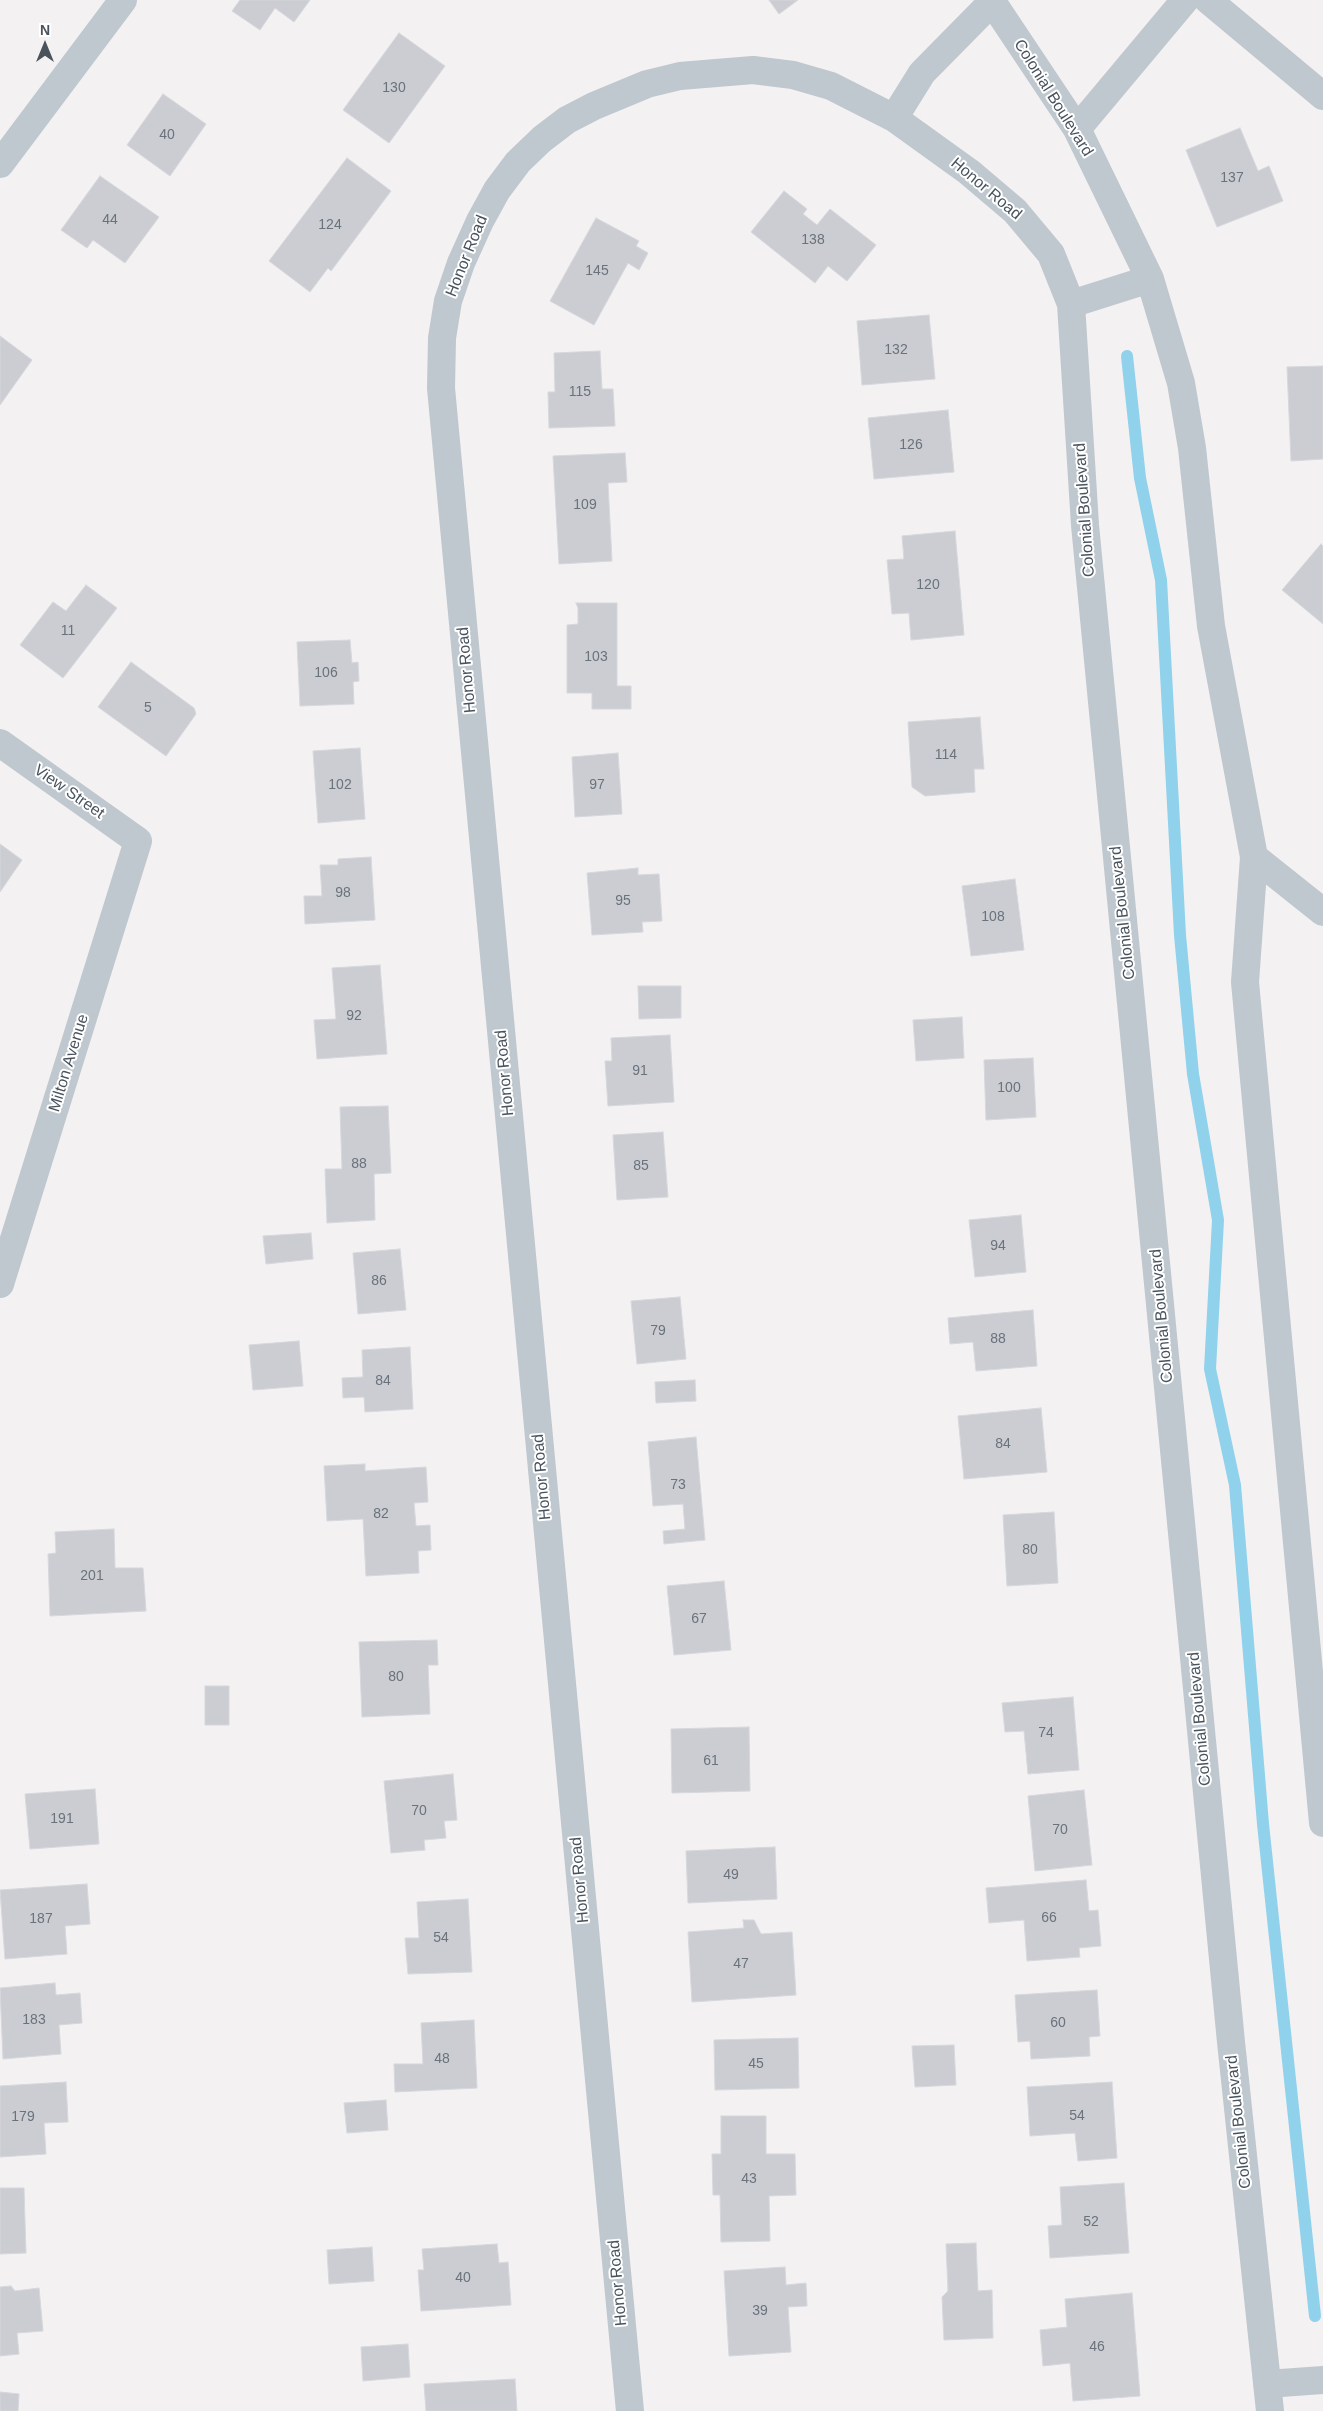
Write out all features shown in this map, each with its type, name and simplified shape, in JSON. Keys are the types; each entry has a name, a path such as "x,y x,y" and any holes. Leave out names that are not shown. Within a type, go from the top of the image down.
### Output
{"street":[{"path":"0,164 123,0"},
{"path":"1076,130 1185,0"},
{"path":"1208,0 1323,96"},
{"path":"894,118 922,73 992,1"},
{"name":"Colonial Boulevard","path":"992,1 1076,130 1150,279 1181,383 1192,448 1211,626 1254,857 1245,982 1323,1823"},
{"name":"Honor Road","path":"630,2411 441,388 442,338 448,301 461,263 497,190 518,162 542,139 567,120 594,106 647,84 680,76 753,70 793,75 831,86 894,118 969,172 1015,211 1051,254 1070,304"},
{"path":"1070,304 1150,279"},
{"name":"Colonial Boulevard","path":"1070,304 1085,525 1230,2032 1270,2411"},
{"name":"View Street","path":"0,743 138,841"},
{"name":"Milton Avenue","path":"0,1284 138,841"},
{"path":"1254,857 1323,912"},
{"path":"1267,2384 1323,2380"}],"building":[{"path":"240,0 310,0 294,22 275,8 260,30 232,11"},
{"path":"769,0 798,0 779,14"},
{"path":"399,33 445,66 389,143 343,110"},
{"path":"163,94 206,124 170,176 127,145"},
{"path":"1240,128 1258,171 1269,166 1283,201 1217,227 1186,150"},
{"path":"347,158 391,191 331,271 328,268 310,292 269,261"},
{"path":"100,176 159,217 125,263 93,240 87,248 61,230"},
{"path":"784,191 807,209 803,214 817,225 830,209 876,245 847,281 828,266 815,283 751,232"},
{"path":"596,218 639,241 636,246 648,253 639,270 628,263 594,325 550,301"},
{"path":"929,315 935,379 862,385 857,321"},
{"path":"0,336 32,360 0,405"},
{"path":"600,351 602,389 613,389 615,426 549,428 548,392 555,392 554,353"},
{"path":"1323,366 1323,459 1291,461 1287,367"},
{"path":"948,410 954,472 874,479 868,418"},
{"path":"625,453 627,482 608,483 612,561 559,564 553,456"},
{"path":"955,531 964,635 911,640 909,613 892,614 887,560 904,559 902,536"},
{"path":"1321,544 1323,546 1323,624 1282,590"},
{"path":"86,585 117,608 63,678 20,645 53,602 66,611"},
{"path":"576,603 617,603 617,686 631,686 631,709 592,709 592,693 567,693 567,625 578,624 578,608"},
{"path":"350,640 352,663 358,662 359,681 353,682 354,704 300,706 297,642"},
{"path":"131,662 194,708 196,714 166,756 98,707"},
{"path":"980,717 984,769 974,769 975,792 925,796 912,787 908,722"},
{"path":"360,748 365,819 318,823 313,751"},
{"path":"618,753 622,814 575,817 572,757"},
{"path":"0,844 22,860 0,892"},
{"path":"371,857 375,920 305,924 304,896 322,896 320,865 338,865 338,859"},
{"path":"638,868 638,875 659,874 662,921 642,922 643,932 592,935 587,873"},
{"path":"1015,879 1024,950 971,956 962,886"},
{"path":"380,965 387,1054 317,1059 314,1020 336,1019 332,968"},
{"path":"638,986 681,986 681,1018 639,1019"},
{"path":"962,1017 964,1058 916,1061 913,1020"},
{"path":"670,1035 674,1102 608,1106 605,1061 612,1061 611,1038"},
{"path":"1033,1058 1036,1117 986,1120 984,1060"},
{"path":"388,1106 391,1173 374,1174 375,1220 327,1223 325,1169 342,1169 340,1107"},
{"path":"663,1132 668,1197 617,1200 613,1135"},
{"path":"1021,1215 1026,1272 975,1277 969,1220"},
{"path":"311,1233 313,1259 266,1264 263,1236"},
{"path":"400,1249 406,1310 358,1314 353,1253"},
{"path":"680,1297 686,1359 637,1364 631,1301"},
{"path":"1033,1310 1037,1366 976,1371 973,1342 950,1344 948,1318"},
{"path":"299,1341 303,1386 253,1390 249,1345"},
{"path":"410,1347 413,1409 365,1412 364,1397 343,1398 342,1378 363,1377 362,1350"},
{"path":"695,1380 696,1401 656,1403 655,1382"},
{"path":"1041,1408 1047,1472 964,1479 958,1416"},
{"path":"696,1437 705,1540 664,1544 663,1531 685,1529 683,1504 653,1506 648,1442"},
{"path":"365,1464 365,1471 426,1467 428,1502 414,1503 416,1526 430,1525 431,1550 418,1551 419,1573 366,1576 363,1519 327,1521 324,1466"},
{"path":"1054,1512 1058,1583 1007,1586 1003,1515"},
{"path":"114,1529 115,1568 143,1568 146,1611 50,1616 48,1554 56,1553 55,1532"},
{"path":"724,1581 731,1650 674,1655 667,1586"},
{"path":"437,1640 438,1665 428,1665 430,1714 362,1717 359,1642"},
{"path":"205,1686 229,1686 229,1725 205,1725"},
{"path":"1073,1697 1079,1770 1028,1774 1024,1731 1005,1732 1002,1703"},
{"path":"749,1727 750,1791 672,1793 671,1729"},
{"path":"453,1774 457,1820 444,1821 446,1838 424,1840 425,1850 391,1853 384,1781"},
{"path":"95,1789 99,1844 30,1849 25,1794"},
{"path":"1084,1790 1092,1865 1035,1871 1028,1796"},
{"path":"775,1847 777,1899 688,1903 686,1851"},
{"path":"1086,1880 1089,1911 1098,1910 1101,1946 1079,1948 1080,1957 1027,1961 1024,1920 989,1923 986,1888"},
{"path":"87,1884 90,1924 65,1926 67,1954 5,1959 0,1890"},
{"path":"468,1899 472,1972 408,1974 405,1938 419,1938 417,1902"},
{"path":"743,1920 754,1920 761,1934 792,1932 796,1995 692,2002 688,1932 744,1928"},
{"path":"55,1983 56,1995 80,1993 82,2023 59,2025 61,2054 3,2059 0,1988"},
{"path":"1097,1990 1100,2036 1089,2037 1090,2056 1031,2059 1030,2041 1018,2042 1015,1995"},
{"path":"474,2020 477,2088 395,2092 394,2064 423,2064 421,2023"},
{"path":"798,2038 799,2088 715,2090 714,2040"},
{"path":"954,2045 956,2085 915,2087 912,2046"},
{"path":"66,2082 68,2122 44,2123 46,2154 0,2157 0,2086"},
{"path":"1112,2082 1117,2158 1078,2161 1075,2133 1030,2136 1027,2087"},
{"path":"386,2100 388,2130 347,2133 344,2103"},
{"path":"721,2116 766,2116 766,2154 795,2154 796,2195 769,2196 770,2241 721,2242 720,2195 713,2195 712,2154 721,2154"},
{"path":"1124,2183 1129,2253 1050,2258 1048,2226 1062,2225 1060,2187"},
{"path":"0,2188 24,2188 26,2253 0,2254"},
{"path":"976,2243 978,2291 992,2290 993,2338 944,2340 942,2297 948,2291 946,2244"},
{"path":"497,2244 499,2263 508,2262 511,2305 421,2311 418,2270 424,2270 422,2249"},
{"path":"372,2247 374,2281 329,2284 327,2250"},
{"path":"785,2267 786,2285 806,2283 807,2306 788,2307 791,2352 729,2356 724,2271"},
{"path":"11,2286 15,2291 39,2288 43,2331 17,2333 19,2354 0,2356 0,2287"},
{"path":"1132,2293 1140,2396 1073,2401 1070,2363 1043,2366 1040,2330 1067,2327 1065,2299"},
{"path":"408,2344 410,2377 363,2381 361,2347"},
{"path":"515,2379 517,2411 426,2411 424,2384"},
{"path":"0,2392 19,2394 18,2411 0,2411"}],"waterway":[{"path":"1127,356 1140,478 1161,580 1180,935 1193,1074 1218,1220 1210,1369 1235,1485 1263,1824 1315,2316"}]}
